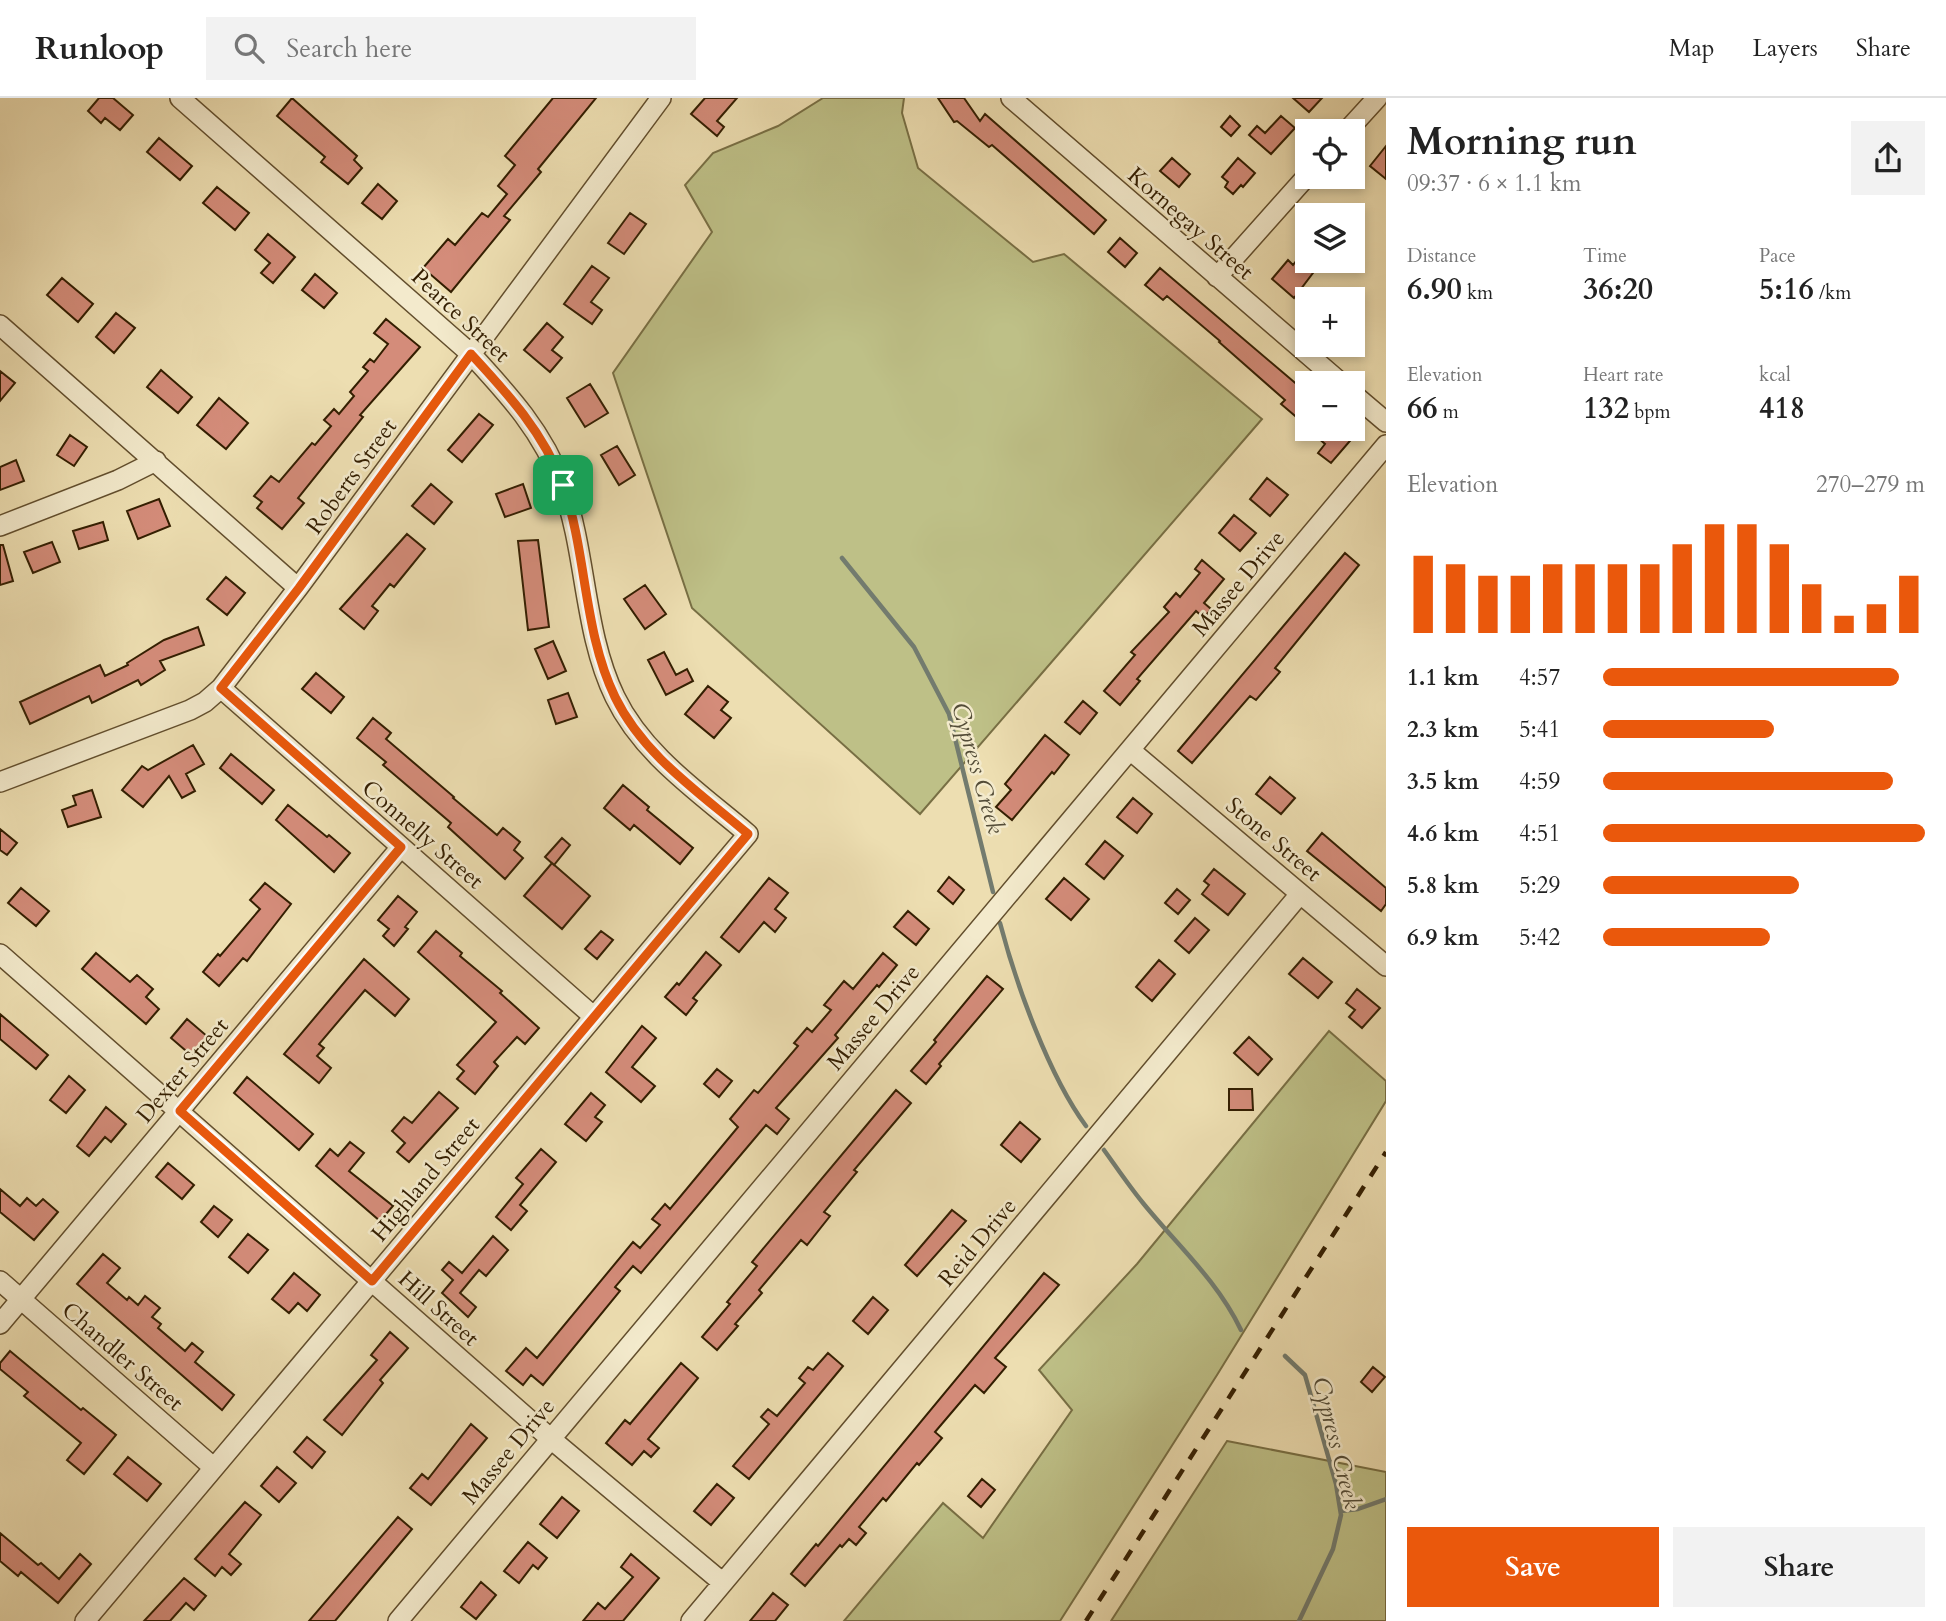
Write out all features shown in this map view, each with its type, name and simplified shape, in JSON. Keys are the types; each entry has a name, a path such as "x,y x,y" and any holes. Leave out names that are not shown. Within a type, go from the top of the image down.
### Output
{"street":[{"name":"Pearce Street","path":"180,98 471,354 515,401 531,423 563,485 572,517 597,645 615,698 650,748 748,834"},
{"name":"Roberts Street","path":"0,782 190,710 205,702 221,688 299,588 661,98"},
{"name":"Kornegay Street","path":"1011,98 1327,371"},
{"path":"1358,119 1377,98"},
{"path":"1217,277 1295,189"},
{"path":"0,325 299,588"},
{"path":"1365,404 1386,422"},
{"name":"Massee Drive","path":"398,1621 1386,446"},
{"path":"0,526 118,480 156,461"},
{"name":"Connelly Street","path":"221,688 593,1016"},
{"name":"Stone Street","path":"1130,750 1386,966"},
{"name":"Highland Street","path":"85,1621 748,834"},
{"name":"Dexter Street","path":"0,1324 401,847"},
{"name":"Reid Drive","path":"691,1621 1300,894"},
{"name":"Hill Street","path":"0,954 551,1439 723,1583"},
{"name":"Chandler Street","path":"0,1281 213,1467"}],"green space":[{"path":"823,98 904,98 902,113 918,168 1033,262 1064,254 1262,419 920,814 692,608 613,373 712,232 685,185 713,153 778,126"},
{"path":"1329,1031 1386,1081 1386,1101 1217,1375 1060,1621 844,1621 943,1503 983,1538 1072,1410 1039,1370 1137,1264"},
{"path":"1227,1441 1386,1472 1386,1621 1111,1621"}],"building":[{"path":"99,98 113,98 133,115 120,130 105,118 101,123 88,111"},
{"path":"292,98 357,156 354,160 362,168 348,184 321,162 325,157 277,116"},
{"path":"553,98 596,98 538,169 541,172 504,216 510,220 451,292 423,268 448,239 455,245 482,213 488,217 507,194 498,186 515,165 505,156"},
{"path":"705,98 737,98 717,121 724,127 717,136 691,114"},
{"path":"938,98 964,98 980,121 985,114 1106,220 1094,234 992,145 989,147 957,121 954,122"},
{"path":"1293,98 1322,98 1309,112"},
{"path":"1230,116 1240,126 1231,136 1221,127"},
{"path":"1281,116 1295,128 1271,154 1249,135 1257,126 1265,133"},
{"path":"159,138 192,166 180,180 147,152"},
{"path":"1386,146 1386,179 1370,166"},
{"path":"1172,158 1190,174 1179,187 1160,171"},
{"path":"1238,158 1255,173 1233,194 1225,187 1228,182 1222,177"},
{"path":"378,184 397,201 382,219 362,203"},
{"path":"217,187 249,213 235,230 203,203"},
{"path":"630,213 646,224 624,254 608,243"},
{"path":"268,234 295,257 273,283 261,273 270,263 255,250"},
{"path":"1120,238 1137,253 1125,267 1108,252"},
{"path":"1288,260 1293,265 1295,262 1295,273 1313,273 1302,287 1295,287 1294,298 1272,279"},
{"path":"592,266 609,278 591,302 602,310 592,324 564,304"},
{"path":"1160,268 1295,383 1295,416 1281,404 1285,400 1220,341 1167,296 1163,300 1145,285"},
{"path":"315,274 337,293 324,308 302,290"},
{"path":"62,278 93,304 78,322 47,295"},
{"path":"116,313 135,328 114,353 96,337"},
{"path":"386,319 420,347 360,415 363,417 298,498 304,503 282,529 257,508 262,502 254,496 271,476 279,482 312,443 315,445 331,426 324,420 334,409 339,414 354,396 350,392 368,371 363,367 370,359 374,362 388,344 374,333"},
{"path":"547,323 563,337 552,350 562,358 550,372 524,350"},
{"path":"161,370 192,397 178,413 147,387"},
{"path":"0,371 15,383 0,401"},
{"path":"590,384 608,413 585,427 567,398"},
{"path":"219,398 248,423 226,449 197,425"},
{"path":"479,414 493,425 462,462 448,450"},
{"path":"70,435 87,447 74,466 57,455"},
{"path":"1322,441 1350,441 1331,463 1318,453 1325,444"},
{"path":"617,446 635,475 619,485 601,455"},
{"path":"16,460 24,481 0,490 0,467"},
{"path":"1267,478 1288,495 1270,516 1250,499"},
{"path":"431,484 452,502 434,524 412,506"},
{"path":"523,484 531,508 505,517 496,494"},
{"path":"159,499 170,526 138,539 127,511"},
{"path":"1234,515 1256,533 1240,551 1219,533"},
{"path":"103,522 108,540 79,549 73,531"},
{"path":"407,534 425,549 394,587 390,584 372,606 378,611 364,629 340,609"},
{"path":"538,540 549,627 528,630 518,541"},
{"path":"52,542 60,562 33,573 24,552"},
{"path":"0,545 3,545 13,581 0,585"},
{"path":"1345,553 1359,565 1275,668 1280,672 1256,700 1250,696 1192,763 1178,751"},
{"path":"1202,560 1224,579 1204,603 1211,609 1204,618 1196,611 1137,679 1140,681 1120,705 1104,691 1135,655 1131,652 1169,612 1164,607 1176,593 1180,597 1200,573 1195,569"},
{"path":"226,577 245,593 227,615 207,599"},
{"path":"645,585 666,614 645,629 624,599"},
{"path":"198,627 204,645 160,661 165,670 141,685 138,680 92,703 89,696 30,724 20,702 100,665 105,676 128,665 127,663 164,640"},
{"path":"553,641 566,671 548,679 535,649"},
{"path":"664,652 676,675 687,669 693,681 666,695 648,660"},
{"path":"316,673 344,697 331,713 302,689"},
{"path":"708,686 728,702 721,710 731,718 714,738 685,714"},
{"path":"568,693 577,717 556,724 548,700"},
{"path":"1083,701 1097,713 1080,734 1065,722"},
{"path":"373,718 391,733 386,739 453,798 497,835 503,828 520,842 514,850 523,858 505,879 448,827 451,823 383,765 386,762 357,738"},
{"path":"1045,735 1069,755 1012,820 996,807 1011,790 1005,784"},
{"path":"193,745 204,764 186,774 195,791 182,798 169,776 143,807 122,790 142,766 148,770"},
{"path":"231,754 274,790 262,804 220,768"},
{"path":"1270,777 1295,798 1281,814 1256,794"},
{"path":"623,785 649,807 647,810 693,848 680,864 634,825 630,830 604,808"},
{"path":"92,790 101,817 68,827 62,810 76,805 73,796"},
{"path":"1133,798 1152,814 1137,833 1117,817"},
{"path":"288,805 350,853 334,872 276,820"},
{"path":"0,829 17,843 7,855 0,850"},
{"path":"1322,833 1386,888 1386,904 1381,911 1307,851"},
{"path":"562,838 570,845 554,865 545,857"},
{"path":"1105,841 1123,856 1104,879 1086,864"},
{"path":"552,863 590,896 562,929 524,896"},
{"path":"1214,869 1245,894 1228,915 1202,894 1209,885 1204,881"},
{"path":"949,877 964,890 953,904 938,891"},
{"path":"769,878 788,893 775,909 786,918 775,932 764,922 739,952 721,937"},
{"path":"1064,878 1089,899 1071,920 1046,899"},
{"path":"265,883 291,904 247,961 243,958 219,986 203,972 260,909 250,900"},
{"path":"21,888 49,911 36,926 8,903"},
{"path":"1177,889 1190,900 1178,914 1165,903"},
{"path":"398,896 417,912 394,946 383,936 389,929 378,920"},
{"path":"908,911 929,929 916,945 894,927"},
{"path":"1195,918 1209,930 1189,953 1175,941"},
{"path":"436,931 539,1028 525,1044 517,1037 494,1062 498,1066 475,1094 457,1079 464,1071 457,1065 496,1022 418,952"},
{"path":"601,931 613,940 597,959 585,949"},
{"path":"706,952 721,965 693,998 697,1001 686,1015 665,997 677,983 679,985"},
{"path":"96,953 130,982 137,975 153,989 146,997 159,1009 146,1024 82,969"},
{"path":"883,953 897,965 879,987 877,985 835,1035 838,1038 776,1108 789,1119 777,1134 766,1125 641,1273 633,1266 615,1287 620,1291 543,1385 531,1375 523,1385 506,1371 526,1348 537,1358 633,1242 640,1248 660,1225 652,1219 665,1204 670,1209 738,1127 730,1119 754,1090 758,1093 798,1046 794,1043 807,1028 812,1032 831,1010 824,1005 844,981 853,989"},
{"path":"1303,958 1332,982 1318,998 1289,974"},
{"path":"364,959 409,999 395,1016 365,990 319,1044 324,1048 317,1056 331,1068 319,1083 284,1054"},
{"path":"1159,960 1175,974 1152,1001 1136,987"},
{"path":"987,976 1003,989 939,1064 941,1066 926,1084 911,1071"},
{"path":"1357,989 1380,1008 1362,1028 1349,1017 1355,1010 1346,1003"},
{"path":"0,1014 48,1055 36,1069 0,1039"},
{"path":"187,1019 208,1037 192,1056 171,1038"},
{"path":"642,1026 656,1038 632,1067 655,1086 641,1102 606,1072"},
{"path":"1249,1037 1272,1059 1258,1075 1234,1053"},
{"path":"717,1069 732,1081 719,1097 704,1084"},
{"path":"69,1076 85,1090 66,1113 50,1100"},
{"path":"247,1077 313,1134 299,1150 234,1093"},
{"path":"1229,1089 1252,1089 1253,1110 1229,1110"},
{"path":"896,1090 911,1103 854,1170 857,1172 824,1212 830,1216 807,1245 801,1240 759,1290 762,1293 717,1350 702,1337 757,1266 752,1262"},
{"path":"439,1092 458,1108 409,1162 397,1152 405,1143 392,1131 404,1117 412,1123"},
{"path":"591,1093 605,1105 595,1117 602,1122 586,1141 565,1124"},
{"path":"106,1107 126,1124 111,1142 105,1137 89,1156 77,1146"},
{"path":"1020,1122 1040,1139 1021,1162 1001,1145"},
{"path":"350,1142 364,1153 349,1171 393,1206 380,1221 316,1166 330,1149 338,1156"},
{"path":"541,1149 556,1162 520,1205 527,1211 511,1230 496,1217 523,1184 516,1178"},
{"path":"168,1163 194,1185 182,1199 156,1177"},
{"path":"0,1189 20,1206 27,1198 36,1206 43,1199 58,1212 34,1240 0,1212"},
{"path":"214,1206 232,1220 218,1237 201,1222"},
{"path":"952,1210 966,1221 917,1276 905,1265"},
{"path":"248,1234 268,1250 248,1273 229,1257"},
{"path":"493,1236 508,1250 486,1276 479,1270 460,1293 476,1307 468,1317 442,1293 453,1280 442,1270 449,1262 462,1273"},
{"path":"103,1254 120,1268 107,1283 127,1300 129,1297 138,1305 145,1296 160,1308 152,1317 161,1324 158,1328 185,1351 192,1343 203,1352 195,1362 234,1395 222,1410 77,1284"},
{"path":"294,1273 320,1295 307,1311 298,1303 289,1313 272,1299"},
{"path":"1044,1273 1059,1285 995,1358 1006,1367 984,1393 975,1385 935,1432 942,1438 886,1501 883,1498 859,1527 866,1533 856,1545 849,1539 842,1547 840,1545 805,1586 791,1574 816,1544 818,1546"},
{"path":"873,1297 888,1310 868,1334 853,1321"},
{"path":"390,1332 408,1348 380,1380 383,1383 342,1435 324,1420 377,1360 371,1355"},
{"path":"10,1351 81,1410 83,1408 116,1435 84,1474 67,1460 81,1443 24,1396 28,1392 0,1369 0,1363"},
{"path":"828,1353 843,1366 749,1479 733,1466 769,1424 761,1417 768,1409 777,1416 805,1383 799,1378 808,1367 813,1370"},
{"path":"681,1363 698,1378 648,1439 659,1448 651,1457 644,1451 632,1465 606,1443 625,1420 630,1424"},
{"path":"1373,1367 1385,1377 1372,1392 1361,1382"},
{"path":"471,1424 487,1438 431,1505 410,1488 422,1474 428,1479"},
{"path":"307,1437 325,1452 312,1468 294,1452"},
{"path":"128,1457 161,1484 147,1501 114,1474"},
{"path":"277,1467 296,1483 279,1502 261,1486"},
{"path":"982,1479 995,1490 981,1507 968,1496"},
{"path":"717,1484 734,1498 711,1525 694,1511"},
{"path":"562,1497 579,1511 557,1538 540,1524"},
{"path":"245,1502 261,1515 229,1554 241,1564 231,1575 222,1567 215,1576 195,1559"},
{"path":"398,1517 412,1529 335,1621 309,1621"},
{"path":"0,1533 59,1579 80,1554 91,1564 58,1603 21,1572 18,1576 0,1561"},
{"path":"528,1542 547,1558 538,1569 533,1565 519,1583 504,1571"},
{"path":"631,1554 659,1578 623,1621 583,1621 598,1603 605,1609 633,1577 621,1567"},
{"path":"184,1578 206,1596 194,1610 186,1603 170,1621 144,1621"},
{"path":"481,1582 496,1595 476,1619 461,1607"},
{"path":"773,1593 788,1605 775,1621 750,1621"}],"waterway":[{"name":"Cypress Creek","path":"842,558 914,647 949,714 993,892"},
{"name":"Cypress Creek","path":"1000,923 1035,1029 1059,1082 1086,1126"},
{"name":"Cypress Creek","path":"1104,1150 1143,1203 1208,1279 1241,1330"},
{"name":"Cypress Creek","path":"1285,1356 1305,1375 1336,1484 1341,1515 1333,1549 1299,1621"},
{"path":"1341,1511 1358,1509 1386,1499"}],"railway":[{"path":"1086,1621 1386,1152"}],"route":[{"path":"471,354 515,401 531,423 563,485 572,517 597,645 615,698 650,748 748,834 372,1281 180,1111 401,847 221,688 299,588 471,354"}]}
